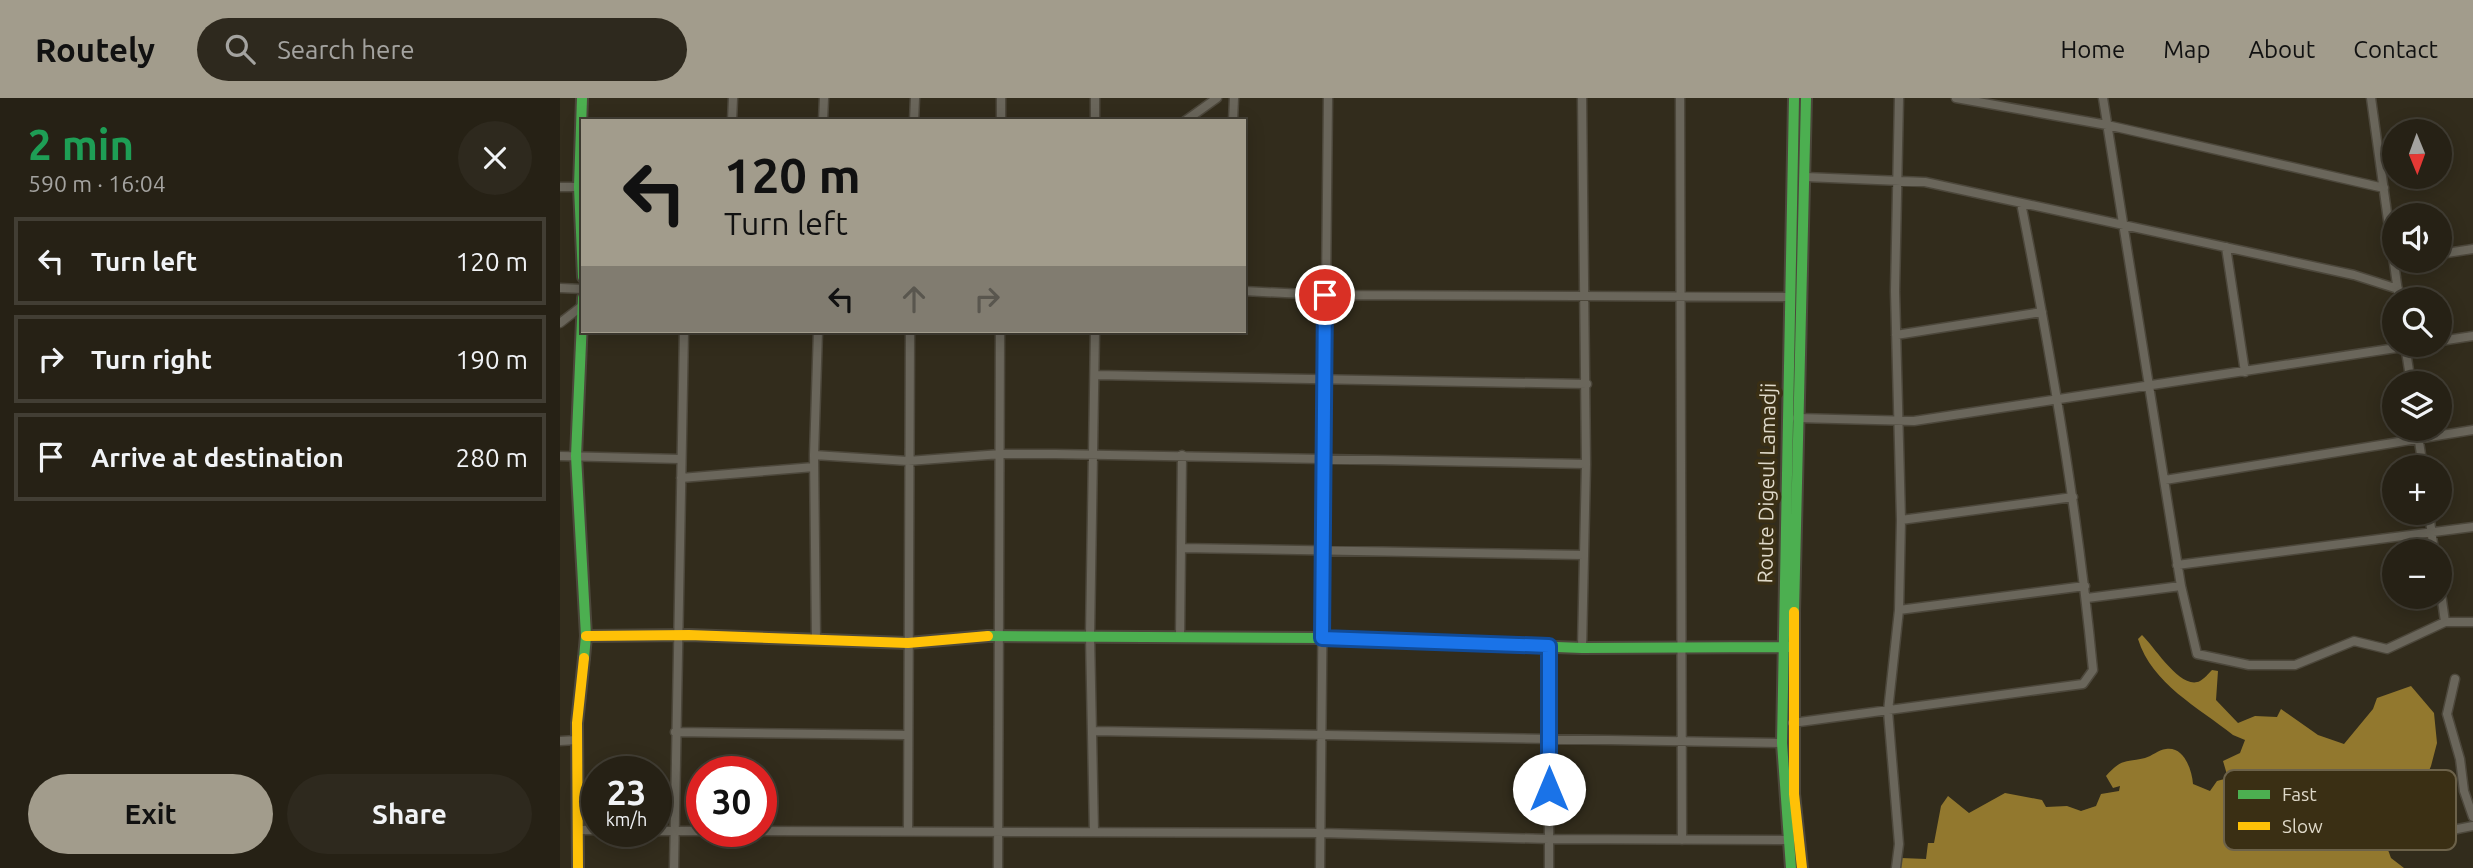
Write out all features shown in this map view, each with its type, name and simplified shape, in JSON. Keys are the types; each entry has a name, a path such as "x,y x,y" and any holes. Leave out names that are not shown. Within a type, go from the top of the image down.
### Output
{"street":[{"path":"581,119 582,98"},
{"path":"732,119 733,98"},
{"path":"822,119 824,98"},
{"path":"914,119 915,98"},
{"path":"1000,119 1001,98"},
{"path":"1095,98 1095,119"},
{"path":"1188,119 1217,98"},
{"path":"1233,119 1234,98"},
{"path":"1320,868 1328,98"},
{"path":"1582,98 1583,297 1587,384 1582,648"},
{"path":"1680,98 1682,840"},
{"name":"Route Digeul Lamadji","path":"1791,868 1782,743 1788,647 1794,98"},
{"path":"1802,868 1794,793 1788,647 1806,98"},
{"path":"1896,868 1899,844 1888,711 1899,611 1901,520 1897,422 1895,180 1899,98"},
{"path":"1956,98 2107,125 2382,188"},
{"path":"2103,98 2151,386 2180,586 2197,654 2239,664 2303,664 2354,642 2394,648 2445,622 2473,622"},
{"path":"2371,98 2382,174"},
{"path":"581,128 581,202"},
{"path":"1805,177 1925,182 2354,275 2392,287"},
{"path":"560,187 579,187"},
{"path":"1792,723 2083,684 2094,670 2060,399 2021,203"},
{"path":"2226,247 2245,372"},
{"path":"2452,252 2473,249"},
{"path":"560,288 581,289"},
{"path":"1246,291 1325,295 1790,297"},
{"path":"560,323 581,307"},
{"path":"1896,335 2042,313"},
{"path":"578,868 577,740 586,636 576,456 581,331"},
{"path":"674,868 674,732 684,333"},
{"path":"816,639 814,455 818,333"},
{"path":"908,831 906,735 910,333"},
{"path":"999,868 1000,333"},
{"path":"1094,832 1090,636 1095,333"},
{"path":"2452,339 2473,336"},
{"path":"1797,418 1897,422 2382,350"},
{"path":"1095,375 1587,384"},
{"path":"2452,431 2473,430"},
{"path":"2165,480 2382,440"},
{"path":"814,455 908,461 1001,454 1091,454 1586,464"},
{"path":"1180,637 1182,455"},
{"path":"560,456 680,459"},
{"path":"681,478 814,467"},
{"path":"1901,520 2073,497"},
{"path":"2431,525 2433,539"},
{"path":"2177,565 2473,527"},
{"path":"1181,548 1584,555"},
{"path":"1899,611 2085,586"},
{"path":"2087,598 2180,586"},
{"path":"2443,609 2445,622"},
{"path":"586,636 677,635 908,643 999,635 1322,638 1582,648 1788,647"},
{"path":"1549,646 1549,868"},
{"path":"2455,679 2447,713 2460,759 2463,792 2473,817"},
{"path":"1093,731 1782,743"},
{"path":"674,732 906,735"},
{"path":"560,741 577,740"},
{"path":"674,831 686,831"},
{"path":"777,831 1321,833 1788,841"}],"shaded area":[{"path":"2142,635 2168,666 2185,680 2200,681 2212,670 2218,671 2216,700 2238,723 2255,716 2277,717 2281,709 2318,735 2344,744 2373,709 2377,698 2411,686 2434,713 2437,743 2429,770 2226,770 2223,761 2240,753 2245,740 2233,735 2165,682 2145,655 2138,639"},
{"path":"2166,749 2178,751 2186,760 2193,784 2210,791 2217,781 2224,779 2224,850 2388,850 2391,858 2404,868 1901,868 1901,858 1926,859 1928,843 1934,843 1941,806 1948,796 1969,813 2005,793 2042,800 2046,807 2067,806 2081,811 2096,806 2101,794 2119,791 2120,786 2113,788 2106,776 2116,766"}],"traffic: fast":[{"path":"581,119 582,98"},
{"path":"1791,868 1782,743 1794,98"},
{"path":"1794,612 1806,98"},
{"path":"581,128 581,232"},
{"path":"581,333 576,456 586,636 584,658"},
{"path":"988,636 1323,638 1582,648 1793,647"}],"traffic: slow":[{"path":"1794,612 1794,794 1802,868"},
{"path":"586,636 689,635 908,643 988,636"},
{"path":"578,868 577,723 584,658"}],"route":[{"path":"1325,295 1325,551 1322,638 1549,646 1549,789"}]}
